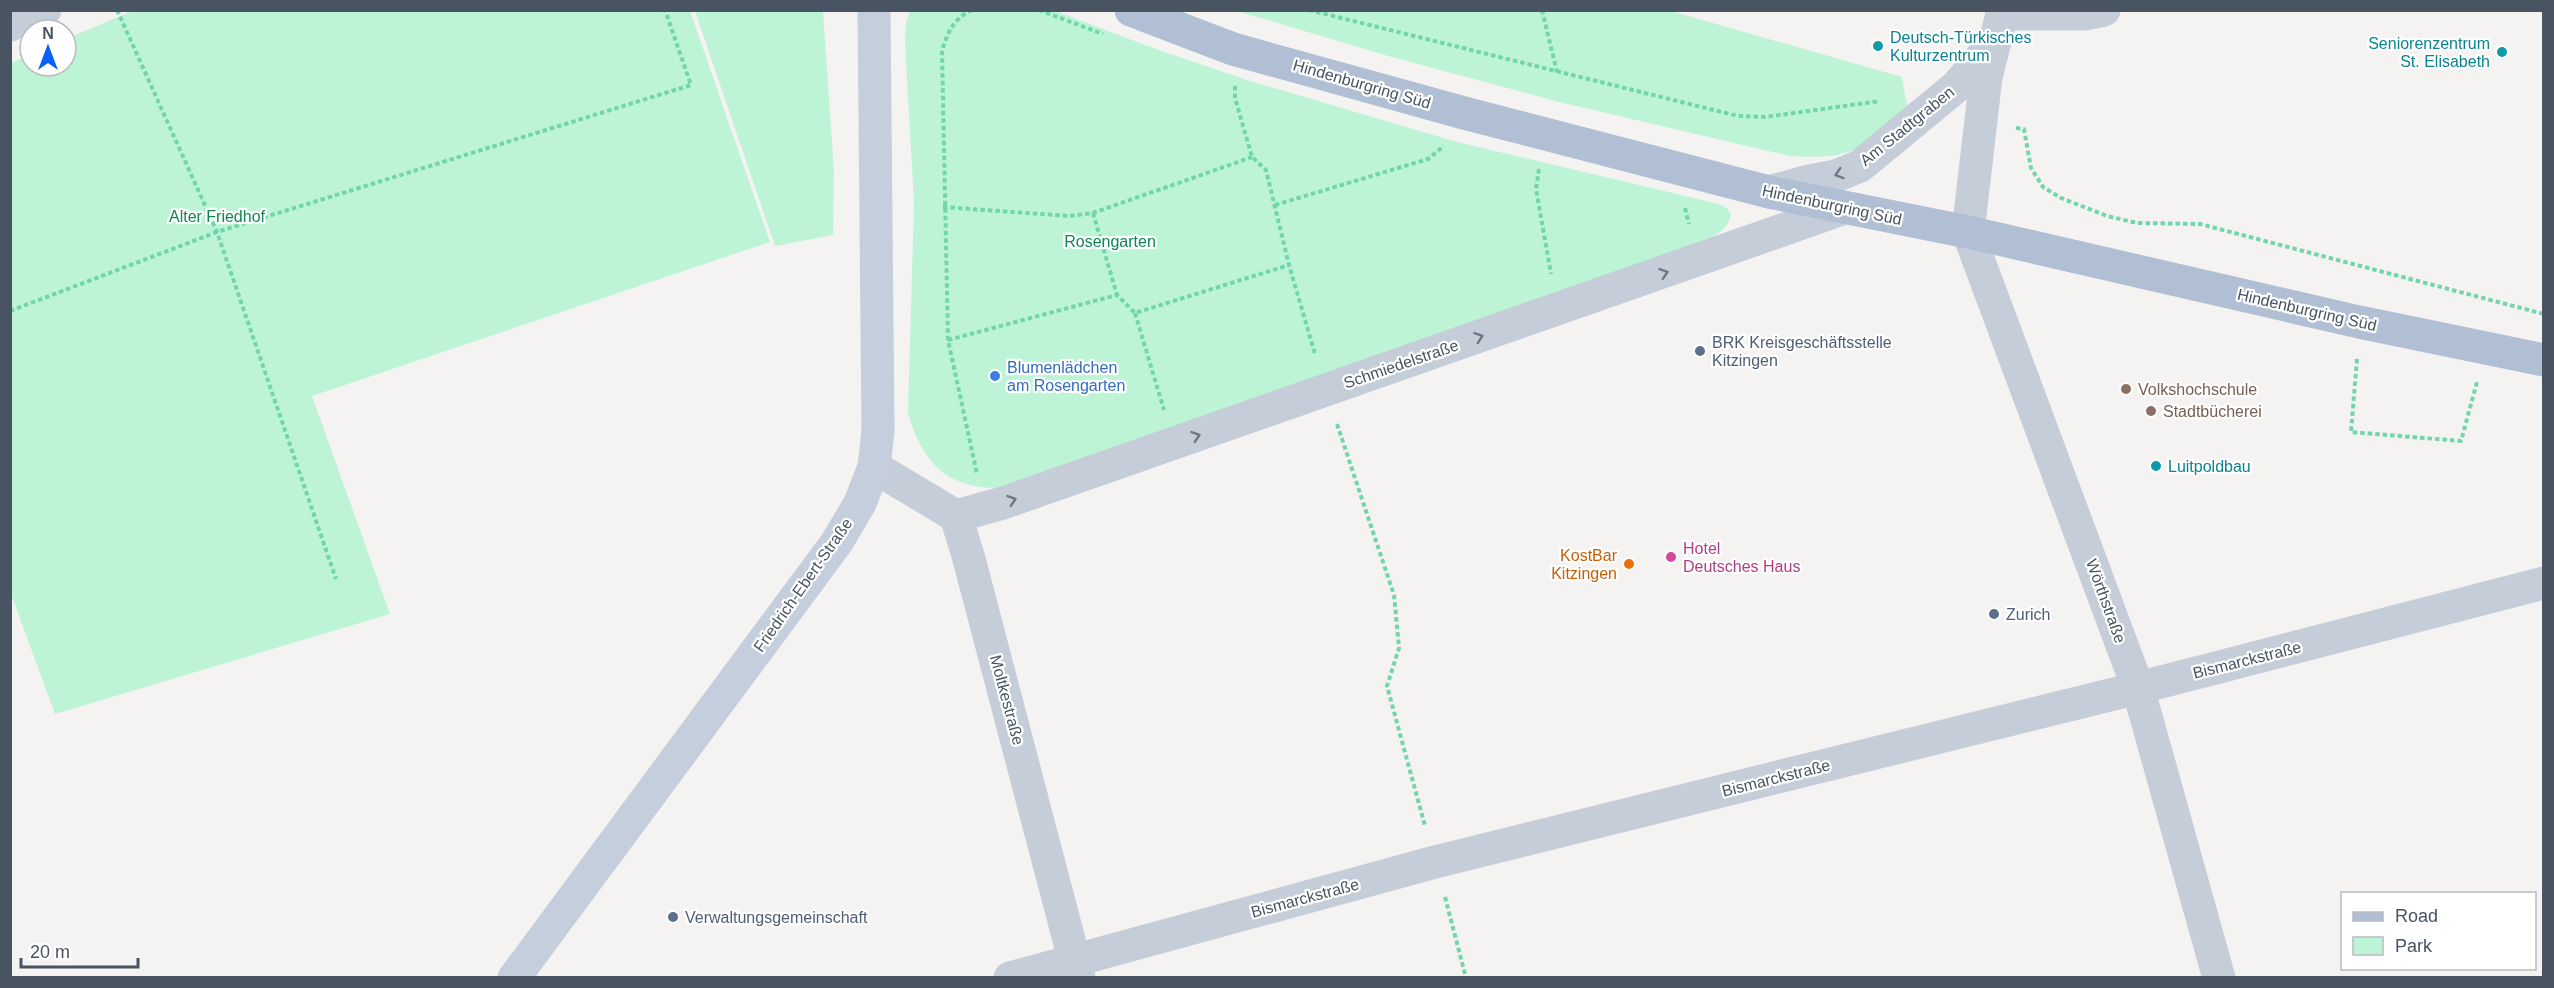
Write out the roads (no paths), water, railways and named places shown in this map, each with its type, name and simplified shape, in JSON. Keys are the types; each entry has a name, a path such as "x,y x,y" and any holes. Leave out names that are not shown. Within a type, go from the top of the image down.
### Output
{"main road":[{"name":"Hindenburgring Süd","path":"1131,10 1244,52 1464,113 1769,192 1968,232 2359,322 2544,360"}],"street":[{"path":"10,25 45,10"},
{"name":"Friedrich-Ebert-Straße","path":"514,978 837,542 860,503 874,467 878,431 874,10"},
{"path":"1968,232 1986,76 1999,22 2085,14 2104,10"},
{"name":"Am Stadtgraben","path":"1769,192 1836,176 1860,166 1957,86 1999,22"},
{"name":"Schmiedelstraße","path":"956,516 1003,503 1845,208"},
{"name":"Wörthstraße","path":"1968,232 2139,688 2219,978"},
{"path":"874,467 956,516"},
{"name":"Moltkestraße","path":"956,516 1078,969"},
{"name":"Bismarckstraße","path":"1010,978 1078,969 1435,862 2139,688 2544,584"}],"place":[{"name":"Deutsch-Türkisches Kulturzentrum","path":"1878,46"},
{"name":"Seniorenzentrum St. Elisabeth","path":"2502,52"},
{"name":"BRK Kreisgeschäftsstelle Kitzingen","path":"1700,351"},
{"name":"Blumenlädchen am Rosengarten","path":"995,376"},
{"name":"Volkshochschule","path":"2126,389"},
{"name":"Stadtbücherei","path":"2151,411"},
{"name":"Luitpoldbau","path":"2156,466"},
{"name":"Hotel Deutsches Haus","path":"1671,557"},
{"name":"KostBar Kitzingen","path":"1629,564"},
{"name":"Zurich","path":"1994,614"},
{"name":"Verwaltungsgemeinschaft","path":"673,917"}],"park label":[{"name":"Alter Friedhof","path":"217,216"},
{"name":"Rosengarten","path":"1110,241"}]}
